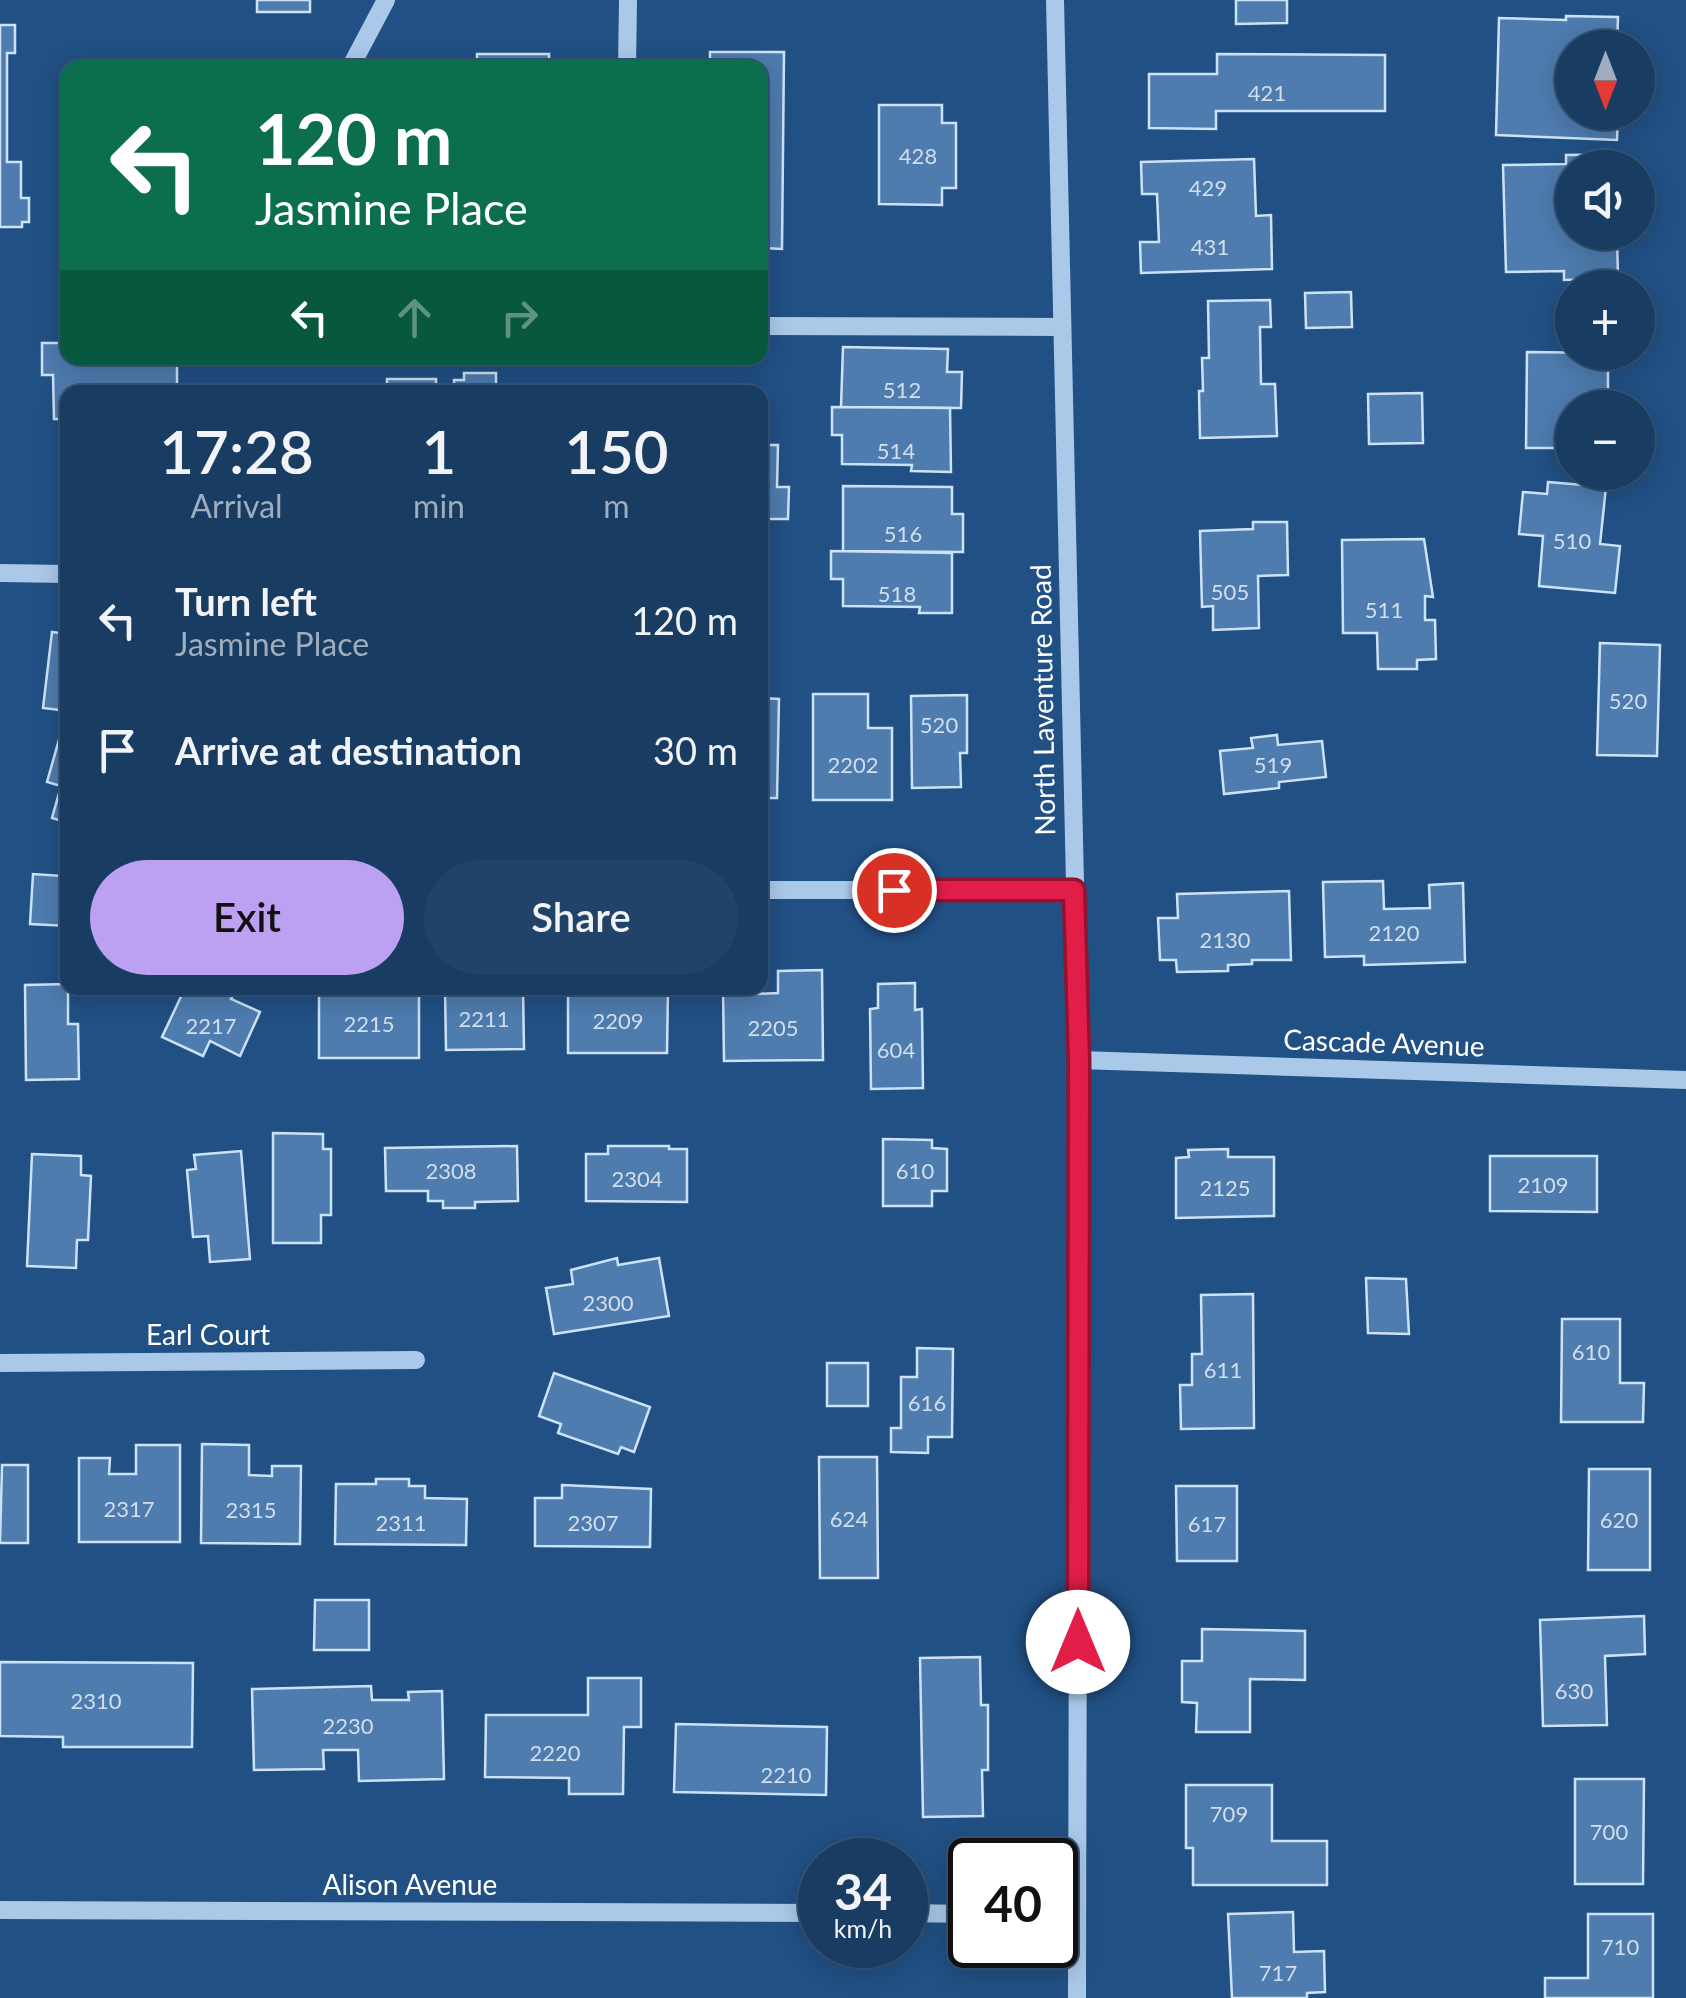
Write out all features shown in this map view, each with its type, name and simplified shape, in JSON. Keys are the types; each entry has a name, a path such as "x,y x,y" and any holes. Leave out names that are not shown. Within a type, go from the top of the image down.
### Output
{"street":[{"path":"354,60 386,0"},
{"path":"627,60 628,0"},
{"name":"North Laventure Road","path":"1055,0 1079,1060 1076,1838"},
{"path":"768,326 1060,328"},
{"path":"0,573 60,574"},
{"path":"768,890 1074,890"},
{"name":"Cascade Avenue","path":"1079,1060 1686,1080"},
{"name":"Earl Court","path":"0,1363 416,1360"},
{"name":"Alison Avenue","path":"0,1910 798,1913"},
{"name":"North Laventure Road","path":"1076,1968 1076,1998"}],"building":[{"path":"257,0 310,0 310,12 257,12"},
{"path":"1236,0 1287,0 1287,23 1236,24"},
{"path":"1566,16 1618,17 1618,30 1555,30 1555,130 1617,130 1617,140 1496,135 1499,18 1566,20"},
{"path":"0,25 15,25 15,53 7,53 7,162 21,162 21,198 29,198 29,222 22,222 22,227 0,227"},
{"path":"710,52 784,52 782,249 768,248 768,60 710,60"},
{"path":"477,54 549,54 549,60 477,60"},
{"path":"1217,54 1385,55 1385,111 1216,111 1216,129 1149,128 1149,74 1217,74"},
{"path":"879,105 942,105 942,123 956,123 956,188 942,188 942,205 879,204"},
{"path":"1254,159 1256,216 1271,215 1272,269 1141,273 1140,242 1159,242 1157,194 1142,194 1141,162"},
{"path":"1555,164 1555,250 1617,250 1618,270 1506,272 1503,165"},
{"path":"1351,292 1352,327 1306,328 1305,293"},
{"path":"1270,300 1271,327 1260,327 1261,384 1275,384 1277,436 1200,438 1202,358 1209,358 1208,301"},
{"path":"42,343 60,343 60,365 177,365 177,385 60,385 60,419 54,419 53,375 42,375"},
{"path":"843,347 948,349 947,372 962,372 961,408 841,407"},
{"path":"1527,352 1555,352 1555,370 1608,370 1608,390 1555,390 1555,448 1526,448"},
{"path":"464,373 496,373 496,385 454,385 454,380 464,380"},
{"path":"387,379 436,379 436,385 387,385"},
{"path":"1422,393 1423,443 1369,444 1368,394"},
{"path":"832,407 950,408 951,472 911,471 912,465 842,464 842,435 832,435"},
{"path":"768,445 778,445 777,487 789,487 788,519 768,519"},
{"path":"1548,482 1555,483 1555,490 1606,490 1600,544 1620,546 1615,593 1539,586 1543,536 1519,534 1523,492 1547,494"},
{"path":"843,486 952,487 952,514 963,514 963,552 843,551"},
{"path":"1253,522 1287,522 1288,575 1258,576 1259,628 1213,630 1213,606 1202,607 1200,531 1253,529"},
{"path":"1424,539 1433,597 1425,596 1425,620 1435,620 1436,659 1417,660 1417,669 1378,669 1377,633 1343,633 1342,540"},
{"path":"831,551 952,553 952,613 919,613 920,607 843,606 843,579 831,579"},
{"path":"52,632 60,633 60,710 43,708"},
{"path":"1600,643 1660,645 1657,756 1597,755"},
{"path":"813,694 868,694 868,728 892,728 892,800 813,800"},
{"path":"967,695 967,753 960,753 961,787 912,788 911,696"},
{"path":"768,698 779,699 777,798 768,798"},
{"path":"1277,735 1278,745 1322,741 1326,777 1279,782 1279,788 1224,794 1220,751 1253,748 1251,738"},
{"path":"60,736 60,786 47,782"},
{"path":"60,790 60,820 52,818"},
{"path":"33,874 60,876 60,926 30,924"},
{"path":"1383,881 1384,909 1430,908 1429,885 1463,883 1465,962 1364,965 1364,956 1325,957 1323,882"},
{"path":"1289,891 1291,960 1252,960 1252,964 1228,965 1228,971 1177,972 1176,960 1160,960 1158,918 1178,918 1177,894"},
{"path":"822,970 823,1060 724,1061 723,995 778,993 778,971"},
{"path":"915,983 915,1010 922,1009 923,1088 871,1089 870,1009 878,1008 878,984"},
{"path":"60,984 60,995 68,995 68,1024 78,1024 79,1079 26,1080 25,985"},
{"path":"182,995 233,995 231,999 260,1012 240,1056 210,1041 203,1056 162,1037"},
{"path":"319,995 419,995 419,1058 319,1058"},
{"path":"445,995 523,995 524,1049 446,1050"},
{"path":"568,995 668,995 667,1053 568,1053"},
{"path":"273,1133 323,1134 323,1149 331,1149 331,1215 321,1215 321,1243 273,1243"},
{"path":"883,1139 932,1140 932,1148 947,1149 947,1191 932,1191 932,1206 883,1206"},
{"path":"517,1146 518,1201 475,1202 475,1208 443,1208 443,1201 428,1201 428,1191 386,1191 385,1148"},
{"path":"608,1146 687,1149 687,1202 586,1201 586,1154 608,1154"},
{"path":"1228,1149 1228,1157 1274,1157 1274,1216 1176,1218 1176,1158 1189,1157 1188,1150"},
{"path":"241,1151 250,1259 210,1262 208,1236 193,1237 187,1170 196,1169 194,1155"},
{"path":"32,1154 81,1156 81,1175 91,1176 88,1240 77,1240 76,1268 27,1266"},
{"path":"1490,1156 1597,1156 1597,1212 1490,1211"},
{"path":"617,1258 618,1265 659,1258 669,1316 554,1334 546,1288 573,1284 571,1270"},
{"path":"1366,1278 1406,1279 1409,1334 1368,1333"},
{"path":"1253,1294 1254,1428 1181,1429 1180,1385 1192,1385 1192,1354 1202,1354 1201,1295"},
{"path":"1562,1319 1620,1319 1620,1383 1644,1383 1643,1422 1561,1422"},
{"path":"917,1348 953,1349 952,1437 928,1437 928,1453 891,1452 891,1428 901,1428 901,1377 917,1377"},
{"path":"827,1363 868,1363 868,1406 827,1406"},
{"path":"554,1373 650,1407 634,1452 621,1447 618,1454 558,1433 561,1424 539,1416"},
{"path":"202,1444 249,1445 249,1475 272,1476 272,1466 301,1466 300,1544 201,1543"},
{"path":"136,1445 180,1445 180,1542 79,1542 79,1458 110,1458 109,1474 136,1474"},
{"path":"819,1457 877,1457 878,1578 820,1578"},
{"path":"2,1465 28,1465 28,1543 0,1543"},
{"path":"1589,1469 1650,1469 1650,1570 1588,1570"},
{"path":"376,1479 409,1479 409,1486 425,1486 425,1498 467,1499 466,1545 335,1544 336,1484 376,1484"},
{"path":"562,1485 651,1489 650,1547 535,1546 535,1498 562,1498"},
{"path":"1176,1486 1237,1486 1237,1561 1177,1561"},
{"path":"315,1600 369,1600 369,1650 314,1650"},
{"path":"1644,1616 1645,1654 1605,1656 1607,1725 1543,1726 1540,1620"},
{"path":"1202,1629 1305,1631 1305,1680 1250,1679 1250,1732 1196,1732 1197,1703 1182,1702 1182,1661 1202,1661"},
{"path":"980,1657 981,1705 988,1705 988,1770 982,1770 983,1816 923,1817 920,1658"},
{"path":"0,1662 193,1663 192,1747 63,1747 63,1737 0,1736"},
{"path":"588,1678 641,1678 641,1727 624,1727 623,1794 569,1794 569,1778 485,1777 486,1715 588,1715"},
{"path":"371,1686 372,1700 409,1700 408,1692 442,1691 444,1779 359,1781 358,1750 323,1750 324,1769 254,1770 252,1689"},
{"path":"676,1724 827,1727 826,1795 674,1792"},
{"path":"1575,1779 1644,1779 1643,1884 1575,1884"},
{"path":"1186,1785 1272,1785 1272,1841 1327,1841 1327,1885 1193,1885 1193,1848 1186,1848"},
{"path":"1293,1912 1294,1952 1324,1951 1325,1992 1307,1993 1307,1998 1232,1998 1228,1914"},
{"path":"1588,1914 1653,1914 1653,1998 1545,1998 1545,1978 1588,1978"}],"route":[{"path":"894,890 1074,890 1079,1060 1078,1642"}]}
